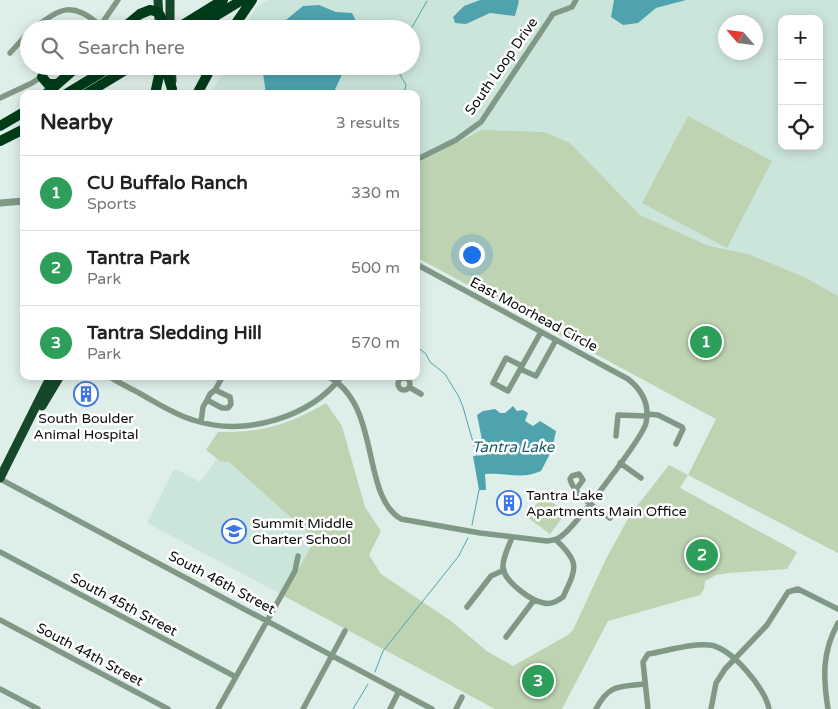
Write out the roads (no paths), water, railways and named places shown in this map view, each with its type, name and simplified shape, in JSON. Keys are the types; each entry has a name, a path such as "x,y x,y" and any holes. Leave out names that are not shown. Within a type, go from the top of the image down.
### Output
{"highway":[{"path":"134,18 148,0"},
{"path":"158,0 162,20"},
{"path":"164,20 170,0"},
{"path":"191,20 223,0"},
{"path":"209,20 242,0"},
{"path":"238,20 252,0"},
{"path":"134,18 145,11 158,20"},
{"path":"50,90 68,75"},
{"path":"73,90 97,75"},
{"path":"93,90 117,75"},
{"path":"156,90 160,75"},
{"path":"161,90 162,75"},
{"path":"165,75 171,90"},
{"path":"171,75 172,90"},
{"path":"199,90 207,75"},
{"path":"206,90 214,75"},
{"path":"42,77 48,84 57,84"},
{"path":"98,90 106,82"},
{"path":"0,127 20,114"},
{"path":"0,127 20,119"},
{"path":"0,143 20,131"},
{"path":"0,143 20,137"},
{"path":"0,478 49,380"},
{"path":"22,436 57,380"}],"street":[{"path":"104,20 118,0"},
{"name":"South Loop Drive","path":"420,158 456,140 481,122 553,14 572,7 576,0"},
{"path":"45,20 55,12 65,9 82,12 90,20"},
{"path":"10,53 20,42"},
{"path":"0,98 45,75"},
{"path":"0,203 20,201"},
{"name":"East Moorhead Circle","path":"420,266 628,379 637,387 646,403 647,415"},
{"path":"541,332 521,367 508,391 493,383 506,358 521,367 536,376 556,340"},
{"path":"116,380 171,412 201,422 248,425 276,419 313,404 338,382"},
{"path":"201,422 203,407 221,380"},
{"path":"334,380 338,382 362,423 384,501 394,514 401,519 547,541 556,540 565,534 644,431 647,415"},
{"path":"409,387 421,394"},
{"path":"207,400 222,408 229,408 230,398 215,390"},
{"path":"616,436 618,415 658,415 682,427 683,429 676,444"},
{"path":"620,463 641,478"},
{"name":"South 46th Street","path":"0,478 432,709"},
{"path":"576,491 610,518"},
{"path":"512,537 504,560 504,570 508,579 534,600 548,604 561,598 575,571 572,556 556,540"},
{"name":"South 45th Street","path":"0,552 236,677"},
{"path":"218,709 295,570 298,556"},
{"path":"467,607 491,576 504,570"},
{"path":"710,709 716,683 733,659 767,625 788,592 798,589 838,609"},
{"path":"506,637 534,600"},
{"name":"South 44th Street","path":"0,620 168,709"},
{"path":"828,709 823,677 824,662 827,647 838,623"},
{"path":"303,709 345,631"},
{"path":"648,709 643,662 648,654 707,644 721,648 762,689 769,709"},
{"path":"596,709 603,696 614,688 644,684"},
{"path":"0,689 38,709"},
{"path":"390,709 399,691"},
{"path":"456,709 462,697"}],"water":[{"path":"480,0 519,1 515,16 490,13 466,24 455,23 453,17 464,6"},
{"path":"614,0 686,0 656,8 638,23 623,25 611,17"},
{"path":"319,5 336,12 352,13 356,20 286,20 303,6"},
{"path":"263,75 342,75 335,90 265,90"},
{"name":"Tantra Lake","path":"513,406 517,411 523,410 528,413 525,421 533,426 540,421 556,431 552,450 541,471 527,475 485,474 486,490 479,490 473,456 485,455 477,415 483,411 495,409 500,413 505,413"}],"waterway":[{"path":"416,20 427,1"},
{"path":"400,75 406,85 405,90"},
{"path":"420,349 426,354 430,362 445,374 459,397 477,456"},
{"path":"472,525 479,490"},
{"path":"375,672 383,651 458,557 468,538"},
{"path":"353,709 368,684"}],"place":[{"name":"CU Buffalo Ranch","path":"706,342"},
{"name":"South Boulder Animal Hospital","path":"86,394"},
{"name":"Tantra Lake Apartments Main Office","path":"509,503"},
{"name":"Summit Middle Charter School","path":"234,531"},
{"name":"Tantra Park","path":"702,555"},
{"name":"Tantra Sledding Hill","path":"538,681"}]}
